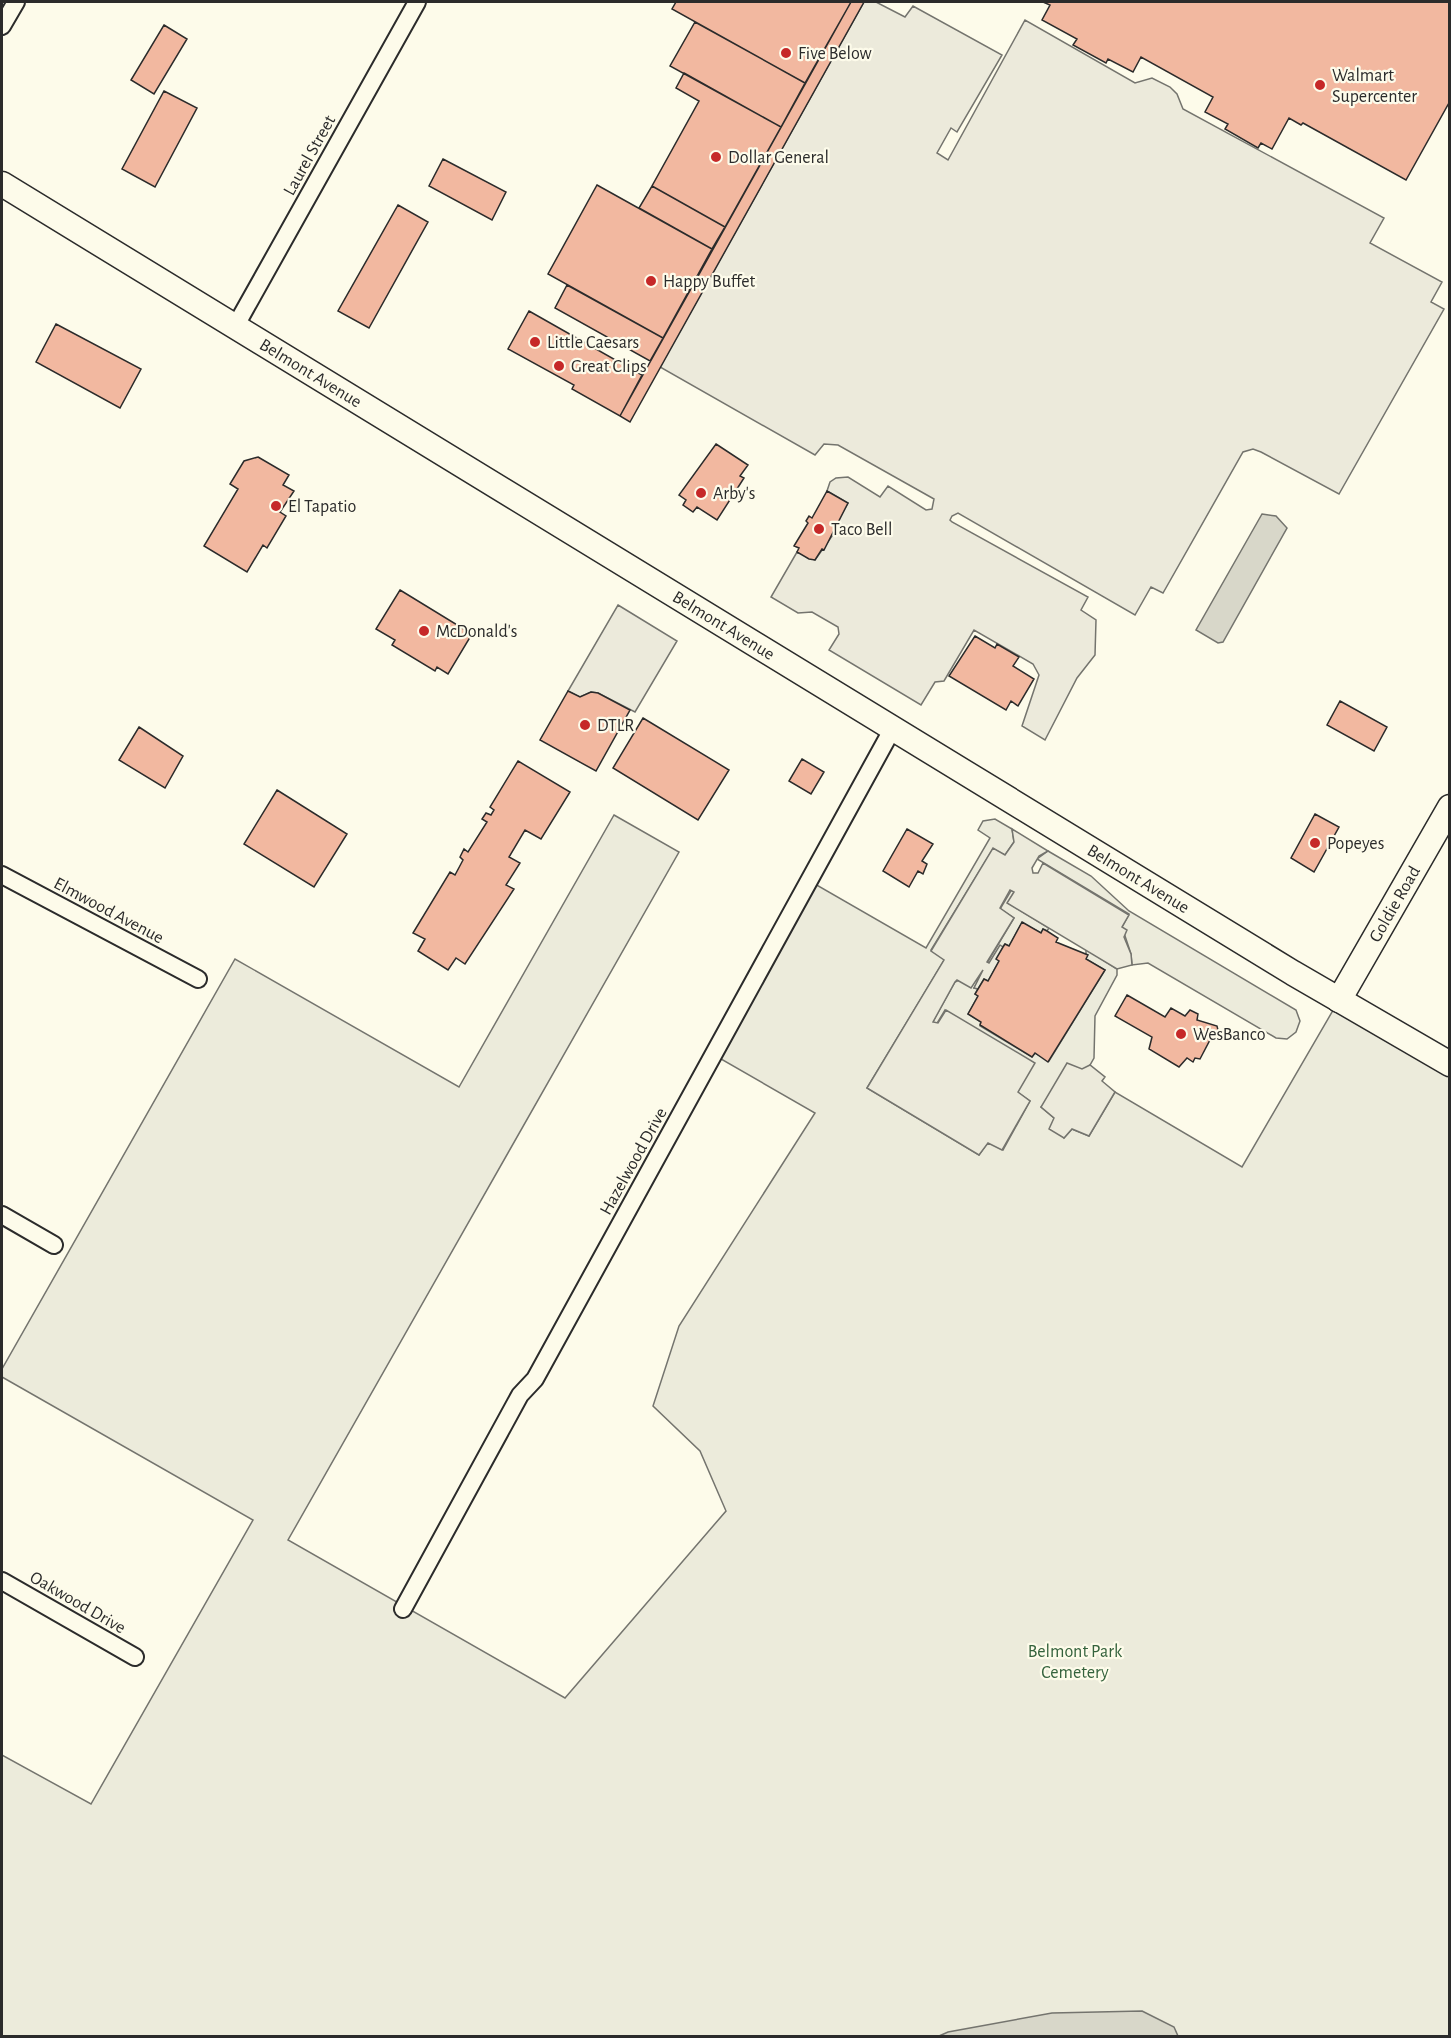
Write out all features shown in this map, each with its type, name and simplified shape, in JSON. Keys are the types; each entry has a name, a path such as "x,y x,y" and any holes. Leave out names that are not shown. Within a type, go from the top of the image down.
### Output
{"main road":[{"name":"Belmont Avenue","path":"2,184 1340,1000 1449,1064"},
{"name":"Goldie Road","path":"1340,1000 1449,807"}],"street":[{"path":"2,26 16,2"},
{"name":"Laurel Street","path":"235,327 417,2"},
{"name":"Hazelwood Drive","path":"403,1609 520,1395 535,1379 893,728"},
{"name":"Elmwood Avenue","path":"2,875 198,979"},
{"path":"2,1215 54,1245"},
{"name":"Oakwood Drive","path":"2,1581 135,1657"}],"green space":[{"name":"Belmont Park Cemetery","path":"614,815 679,852 288,1540 565,1698 726,1511 700,1451 653,1406 679,1326 815,1113 714,1055 815,884 926,948 990,838 978,830 983,821 995,819 1012,829 1014,842 1005,855 993,849 931,950 945,959 867,1088 979,1155 988,1142 1003,1150 1030,1101 1017,1092 945,1010 936,1025 933,1022 936,1016 955,982 983,969 974,988 978,989 975,994 978,996 968,1014 981,1022 980,1026 1032,1057 1035,1053 1049,1061 1105,970 1086,959 1086,949 1117,969 1117,975 1095,1016 1094,1058 1090,1065 1041,1107 1054,1118 1064,1138 1072,1129 1089,1136 1115,1092 1242,1167 1339,1000 1449,1064 1449,2036 2,2036 2,1755 91,1804 253,1520 2,1377 2,1369 235,959 459,1087"},
{"path":"1048,851 1091,876 1129,911 1296,1010 1300,1021 1296,1032 1287,1039 1276,1038 1148,963 1132,965 1131,954 1122,927 1129,914 1037,859"},
{"path":"1012,889 1014,892 1008,903 1049,928 1047,931 1043,929 1041,933 1022,923 1009,946 1005,944 989,964 987,963 1014,918 1000,909"}],"shaded area":[{"path":"864,2 876,2 905,17 913,6 1002,55 957,132 951,128 937,153 948,160 1025,20 1135,83 1152,78 1170,87 1177,94 1183,109 1384,218 1370,243 1442,282 1431,302 1444,309 1339,494 1261,452 1253,449 1243,452 1163,593 1151,587 1135,615 958,513 952,516 950,520 952,522 1088,597 1081,610 1096,620 1095,655 1077,678 1045,740 1022,726 1039,675 1033,664 974,630 944,681 935,682 921,705 829,650 839,634 838,627 812,612 798,613 771,597 797,552 815,560 832,536 830,534 848,503 827,491 830,482 836,478 848,477 880,497 888,486 926,510 932,509 934,499 838,445 824,444 815,455 660,367"},
{"path":"1262,514 1276,516 1287,528 1223,642 1218,643 1196,630"},
{"path":"618,605 677,641 635,712 598,693 591,692 580,697 568,691"},
{"path":"1012,829 1048,851 1039,856 1032,868 1033,873 1038,873 1043,863 1129,915 1122,927 1127,930 1124,937 1131,954 1132,965 1117,969 1007,903 1014,892 1010,890 1000,908 1014,918 987,962 989,963 1000,945 1003,947 999,961 988,981 984,979 978,989 974,988 983,970 971,988 957,980 933,1022 938,1023 946,1010 1035,1063 1018,1092 1030,1101 1002,1150 988,1143 979,1155 867,1088 944,960 931,951 993,848 1005,855 1014,842"},
{"path":"1067,1063 1082,1069 1090,1065 1105,1077 1102,1081 1115,1092 1089,1136 1072,1129 1064,1138 1049,1129 1054,1118 1041,1107"},
{"path":"1142,2011 1174,2027 1178,2036 939,2036 948,2032 1052,2013"}],"building":[{"name":"Five Below","path":"676,2 851,2 805,83 672,9"},
{"path":"851,2 864,2 630,422 620,416"},
{"name":"Walmart Supercenter","path":"1043,2 1450,2 1450,101 1406,180 1303,123 1301,125 1289,118 1272,149 1261,143 1258,148 1225,129 1228,124 1205,112 1213,97 1141,57 1133,72 1108,59 1106,63 1073,45 1077,39 1042,20 1050,5"},
{"path":"695,22 805,83 781,127 670,66"},
{"path":"164,25 187,39 154,94 131,80"},
{"name":"Dollar General","path":"684,73 781,127 725,227 652,186 699,101 676,88"},
{"path":"164,91 197,108 155,187 122,169"},
{"path":"443,159 506,192 492,220 429,186"},
{"path":"597,185 712,249 663,338 548,274"},
{"path":"652,186 725,227 712,249 639,208"},
{"path":"398,205 428,222 369,328 338,311"},
{"path":"567,285 663,338 650,361 555,308"},
{"path":"529,311 642,375 620,416 572,389 574,385 508,349"},
{"path":"56,324 141,369 120,408 36,362"},
{"path":"716,444 748,465 740,476 744,478 717,520 697,507 693,512 683,505 686,500 679,495"},
{"path":"258,457 289,475 283,485 294,491 280,512 286,516 267,548 263,545 247,572 204,546 238,489 230,484 244,461"},
{"name":"Taco Bell","path":"827,491 848,503 824,550 822,549 815,560 809,559 797,552 799,548 794,546 808,523 806,521 809,516 812,518"},
{"name":"McDonald's","path":"400,590 472,634 448,674 437,667 435,671 392,645 395,640 376,629"},
{"path":"975,636 995,648 997,644 1019,657 1013,666 1034,679 1018,706 1011,701 1006,710 949,676"},
{"name":"DTLR","path":"568,691 580,697 591,692 598,693 630,710 596,771 540,740"},
{"path":"1340,701 1387,727 1374,751 1327,725"},
{"path":"643,718 729,770 698,820 613,768"},
{"path":"139,727 183,756 165,788 119,760"},
{"path":"802,759 824,772 811,794 789,781"},
{"path":"518,761 570,792 541,839 525,830 509,857 520,863 506,885 514,889 465,964 456,958 448,970 418,951 425,939 413,933 450,872 455,875 463,860 460,857 464,849 468,852 487,822 482,819 486,813 491,815 494,810 490,807"},
{"path":"277,790 347,834 314,887 244,844"},
{"name":"Popeyes","path":"1315,814 1339,827 1314,872 1291,858"},
{"path":"907,829 933,844 922,861 927,864 923,874 918,871 909,887 883,871"},
{"path":"1022,922 1041,933 1043,929 1047,931 1058,938 1056,942 1088,955 1086,959 1105,970 1048,1062 1035,1053 1032,1057 980,1025 981,1022 968,1014 978,996 975,994 984,979 988,981 999,961 996,959 1005,944 1009,946"},
{"name":"WesBanco","path":"1127,995 1165,1017 1171,1008 1185,1016 1190,1010 1198,1014 1197,1020 1217,1026 1218,1030 1200,1059 1195,1058 1193,1062 1187,1058 1179,1067 1149,1049 1152,1037 1115,1016"}],"place":[{"name":"Five Below","path":"786,53"},
{"name":"Walmart Supercenter","path":"1320,85"},
{"name":"Dollar General","path":"716,157"},
{"name":"Happy Buffet","path":"651,281"},
{"name":"Little Caesars","path":"535,342"},
{"name":"Great Clips","path":"559,366"},
{"name":"Arby's","path":"701,493"},
{"name":"El Tapatio","path":"276,506"},
{"name":"Taco Bell","path":"819,529"},
{"name":"McDonald's","path":"424,631"},
{"name":"DTLR","path":"585,725"},
{"name":"Popeyes","path":"1315,843"},
{"name":"WesBanco","path":"1181,1034"}]}
